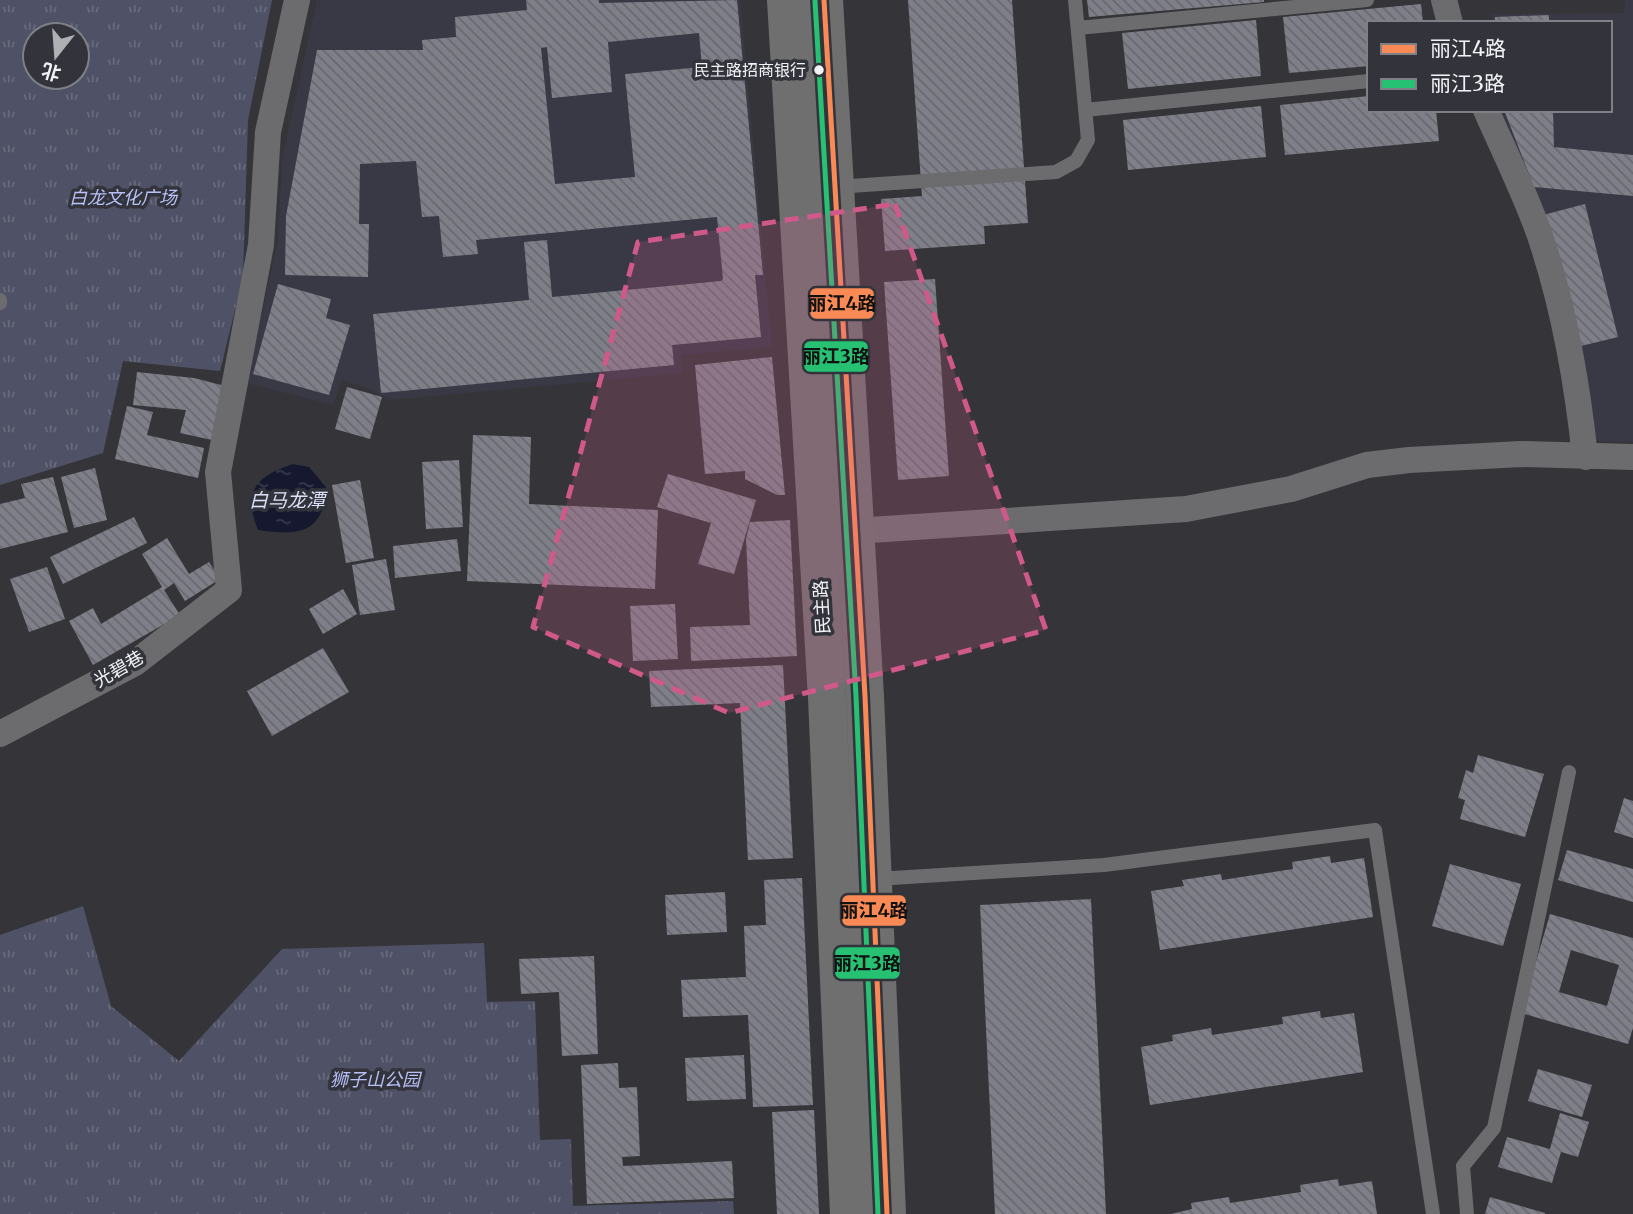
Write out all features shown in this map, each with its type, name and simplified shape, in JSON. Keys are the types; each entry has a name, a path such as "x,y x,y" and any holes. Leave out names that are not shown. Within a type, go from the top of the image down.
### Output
{"main road":[{"name":"民主路","path":"786,0 827,698 849,1214"},
{"path":"824,0 855,531 887,1214"}],"street":[{"name":"光碧巷","path":"0,734 135,663 229,590 218,472 261,245 268,132 297,0"},
{"path":"1444,0 1449,21"},
{"path":"1487,112 1538,230 1554,281 1578,394 1585,457"},
{"path":"855,531 1186,509 1292,489 1367,465 1409,460 1521,454 1633,457"}],"lane":[{"path":"835,187 1056,172 1076,160 1088,140 1075,0"},
{"path":"1078,28 1367,0"},
{"path":"1085,110 1367,81"},
{"path":"1467,1214 1463,1166 1494,1128 1569,772"},
{"path":"873,879 1104,865 1375,830 1433,1214"}],"highlighted area":[{"path":"895,204 1046,630 729,713 533,627 638,242"}],"shaded area":[{"path":"317,0 740,0 772,347 681,355 683,373 390,400 365,387 342,380 333,405 246,383 278,241 282,160"},
{"path":"1625,0 1633,0 1633,442 1594,441 1499,112 1612,112 1612,21 1492,21 1492,14 1624,13"}],"green space":[{"name":"白龙文化广场","path":"0,0 272,0 248,120 243,277 220,371 123,361 103,453 0,485"},
{"name":"狮子山公园","path":"83,906 111,1006 179,1061 282,949 484,943 487,1002 535,1001 540,1140 571,1139 573,1206 733,1201 734,1214 0,1214 0,935"}],"water":[{"name":"白马龙潭","path":"293,464 309,467 326,487 320,514 314,523 297,531 258,530 252,505 252,495 256,487 270,474"}],"building":[{"path":"526,0 599,0 599,3 737,0 763,275 755,275 761,337 672,345 674,365 381,393 373,314 529,300 524,242 547,240 552,297 723,279 717,217 476,240 478,254 443,257 439,216 422,217 416,161 360,164 359,224 369,224 368,277 285,275 286,216 317,50 423,50 422,40 456,37 455,17 527,10","holes":["699,33 702,67 625,74 635,177 555,184 541,48 547,47 552,98 612,92 608,42"]},
{"path":"908,0 1012,0 1028,223 984,226 985,244 885,251 881,199 922,196"},
{"path":"1087,0 1264,0 1264,2 1089,17"},
{"path":"1421,4 1423,21 1367,21 1367,66 1289,73 1283,17"},
{"path":"1549,15 1549,21 1495,21 1495,17"},
{"path":"1256,20 1261,76 1128,89 1122,33"},
{"path":"1367,96 1367,112 1436,112 1439,141 1285,155 1280,105"},
{"path":"1261,106 1266,157 1128,170 1123,120"},
{"path":"1505,112 1553,112 1554,147 1633,155 1633,196 1534,187"},
{"path":"1585,204 1618,337 1577,347 1543,215"},
{"path":"935,279 949,476 898,480 884,282"},
{"path":"278,284 331,299 326,318 350,325 329,395 253,374"},
{"path":"772,357 785,495 777,495 745,479 745,471 705,474 695,365"},
{"path":"137,372 194,378 225,386 212,440 180,433 186,410 133,405"},
{"path":"347,387 382,397 370,439 335,429"},
{"path":"127,406 153,412 147,435 204,448 198,478 115,459"},
{"path":"473,435 531,437 529,504 658,510 655,589 467,581"},
{"path":"459,460 463,527 426,529 422,462"},
{"path":"95,468 107,520 74,528 61,477"},
{"path":"668,474 756,500 734,574 698,564 711,523 657,507"},
{"path":"53,477 68,532 0,549 0,504 25,498 21,484"},
{"path":"360,480 374,558 346,563 332,485"},
{"path":"134,517 147,543 63,584 50,557"},
{"path":"790,520 797,656 691,661 690,627 750,625 746,539 750,522"},
{"path":"167,538 189,574 209,562 220,579 185,601 174,583 164,590 180,615 93,665 69,621 93,608 101,624 162,587 142,554"},
{"path":"457,539 461,571 395,578 393,546"},
{"path":"386,559 395,610 360,615 352,565"},
{"path":"47,567 65,619 29,632 10,579"},
{"path":"343,589 357,614 323,634 309,609"},
{"path":"675,604 678,659 633,661 630,606"},
{"path":"323,648 349,692 272,736 247,691"},
{"path":"783,665 793,858 748,860 740,703 651,707 649,671"},
{"path":"1478,755 1544,774 1525,837 1460,819 1465,800 1458,798 1466,770 1473,773"},
{"path":"1624,798 1633,801 1633,838 1614,832"},
{"path":"1567,850 1633,869 1633,902 1558,880"},
{"path":"1330,856 1331,863 1364,858 1373,917 1160,950 1151,891 1184,886 1182,880 1221,874 1222,880 1293,869 1292,862"},
{"path":"1450,864 1521,884 1503,946 1432,926"},
{"path":"802,878 813,1105 753,1107 748,1015 683,1017 681,980 746,977 744,926 766,925 764,880"},
{"path":"725,892 727,932 667,935 665,895"},
{"path":"1091,899 1106,1214 995,1214 980,905"},
{"path":"1550,914 1633,938 1633,1028 1628,1044 1521,1013","holes":["1571,950 1619,965 1607,1006 1559,992"]},
{"path":"594,956 598,1054 562,1056 559,992 521,994 519,959"},
{"path":"1320,1011 1321,1018 1354,1013 1363,1072 1150,1105 1141,1047 1173,1041 1172,1035 1211,1028 1212,1035 1283,1024 1282,1017"},
{"path":"744,1055 746,1099 687,1101 685,1058"},
{"path":"618,1063 619,1088 637,1087 640,1156 622,1157 623,1166 732,1161 734,1198 587,1204 581,1065"},
{"path":"1538,1069 1592,1085 1582,1117 1528,1101"},
{"path":"814,1110 819,1214 777,1214 772,1112"},
{"path":"1560,1113 1589,1122 1578,1157 1561,1152 1552,1183 1498,1167 1507,1137 1550,1149"},
{"path":"1338,1179 1339,1186 1372,1181 1377,1214 1171,1214 1192,1209 1191,1203 1229,1197 1230,1203 1301,1192 1300,1185"},
{"path":"1490,1197 1545,1213 1545,1214 1485,1214"}],"transit line":[{"name":"丽江4路","path":"824,0 865,696 887,1214"},
{"name":"丽江3路","path":"815,1 856,696 878,1214"}],"place":[{"name":"民主路招商银行","path":"819,70"}]}
